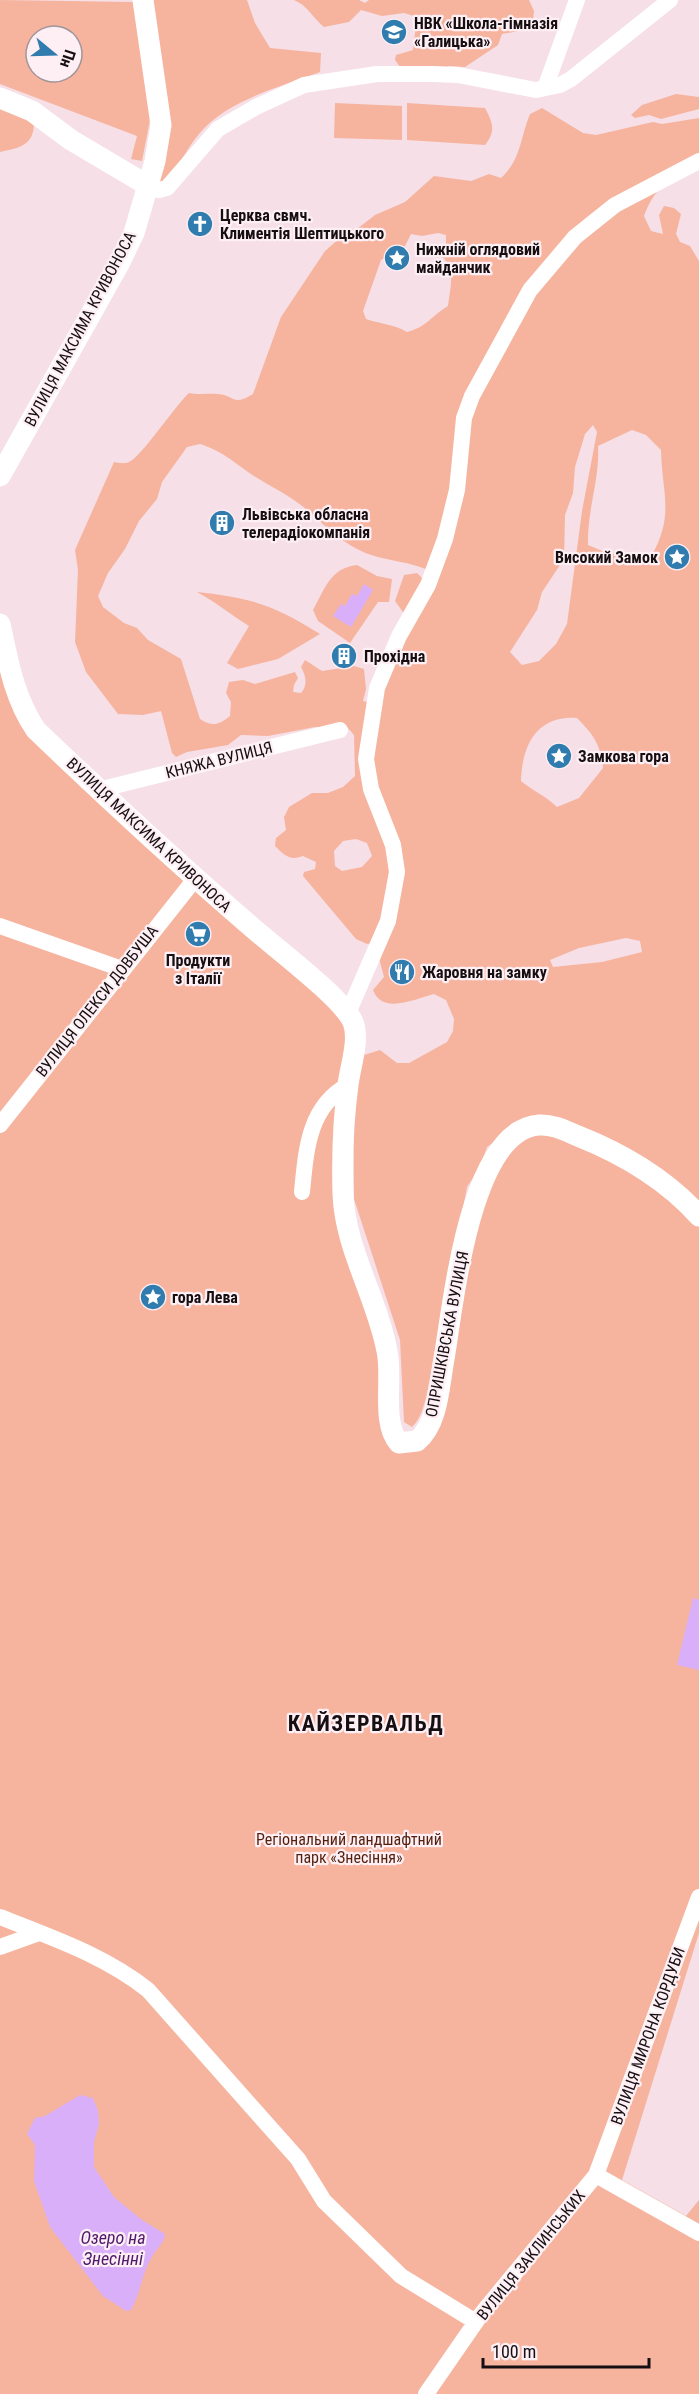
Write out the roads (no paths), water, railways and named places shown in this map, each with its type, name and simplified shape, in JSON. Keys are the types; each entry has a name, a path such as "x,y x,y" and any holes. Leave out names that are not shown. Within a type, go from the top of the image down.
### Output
{"main road":[{"name":"ВУЛИЦЯ МАКСИМА КРИВОНОСА","path":"0,476 134,233 154,161 161,118 143,0"},
{"path":"0,98 32,111 71,140 147,185"},
{"name":"ВУЛИЦЯ МАКСИМА КРИВОНОСА","path":"0,624 14,682 25,713 36,730 195,879 348,1013"},
{"name":"ОПРИШКІВСЬКА ВУЛИЦЯ","path":"348,1013 355,1032 343,1141 345,1207 357,1258 387,1351 390,1386 389,1416 392,1435 399,1443 417,1441 428,1428 437,1399 468,1225 488,1167 497,1152 522,1129 551,1125 594,1143 632,1162 667,1185 699,1216"}],"street":[{"path":"544,88 577,0"},
{"path":"147,185 159,190 166,188 218,129 256,107 304,85 377,74 433,74 458,75 523,89 544,88 571,79 670,0"},
{"path":"348,1013 388,921 397,872 393,845 371,789 366,759 377,688 399,636 428,585 445,539 457,490 464,418 472,396 530,290 574,237 615,205 699,161"},
{"name":"КНЯЖА ВУЛИЦЯ","path":"98,790 340,730"},
{"name":"ВУЛИЦЯ ОЛЕКСИ ДОВБУША","path":"0,1125 195,879"},
{"path":"0,926 122,969"},
{"path":"302,1192 306,1150 312,1128 321,1109 333,1094 348,1085"},
{"name":"ВУЛИЦЯ МИРОНА КОРДУБИ","path":"596,2175 699,1897"},
{"path":"0,1917 95,1955 125,1972 148,1990 298,2158 324,2201 401,2276 476,2322"},
{"path":"0,1947 39,1933"},
{"path":"596,2175 699,2233"},
{"name":"ВУЛИЦЯ ЗАКЛИНСЬКИХ","path":"426,2394 476,2322 596,2175"}],"water":[{"path":"364,584 373,590 351,627 333,616 341,604 345,606 352,594 357,596"},
{"path":"693,1598 699,1600 699,1670 677,1665"},
{"name":"Озеро на Знесінні","path":"80,2095 93,2098 98,2111 99,2124 94,2142 94,2167 114,2197 142,2220 165,2234 149,2262 131,2310 126,2311 103,2296 50,2227 34,2181 35,2145 27,2134 35,2118 45,2116"}],"place":[{"name":"НВК «Школа-гімназія «Галицька»","path":"394,32"},
{"name":"Церква свмч. Климентія Шептицького","path":"200,224"},
{"name":"Нижній оглядовий майданчик","path":"397,258"},
{"name":"Львівська обласна телерадіокомпанія","path":"222,523"},
{"name":"Високий Замок","path":"677,557"},
{"name":"Прохідна","path":"344,656"},
{"name":"Замкова гора","path":"559,756"},
{"name":"Продукти з Італії","path":"198,934"},
{"name":"Жаровня на замку","path":"402,972"},
{"name":"гора Лева","path":"153,1297"}],"district":[{"name":"КАЙЗЕРВАЛЬД","path":"366,1723"}],"park label":[{"name":"Регіональний ландшафтний парк «Знесіння»","path":"349,1848"}]}
